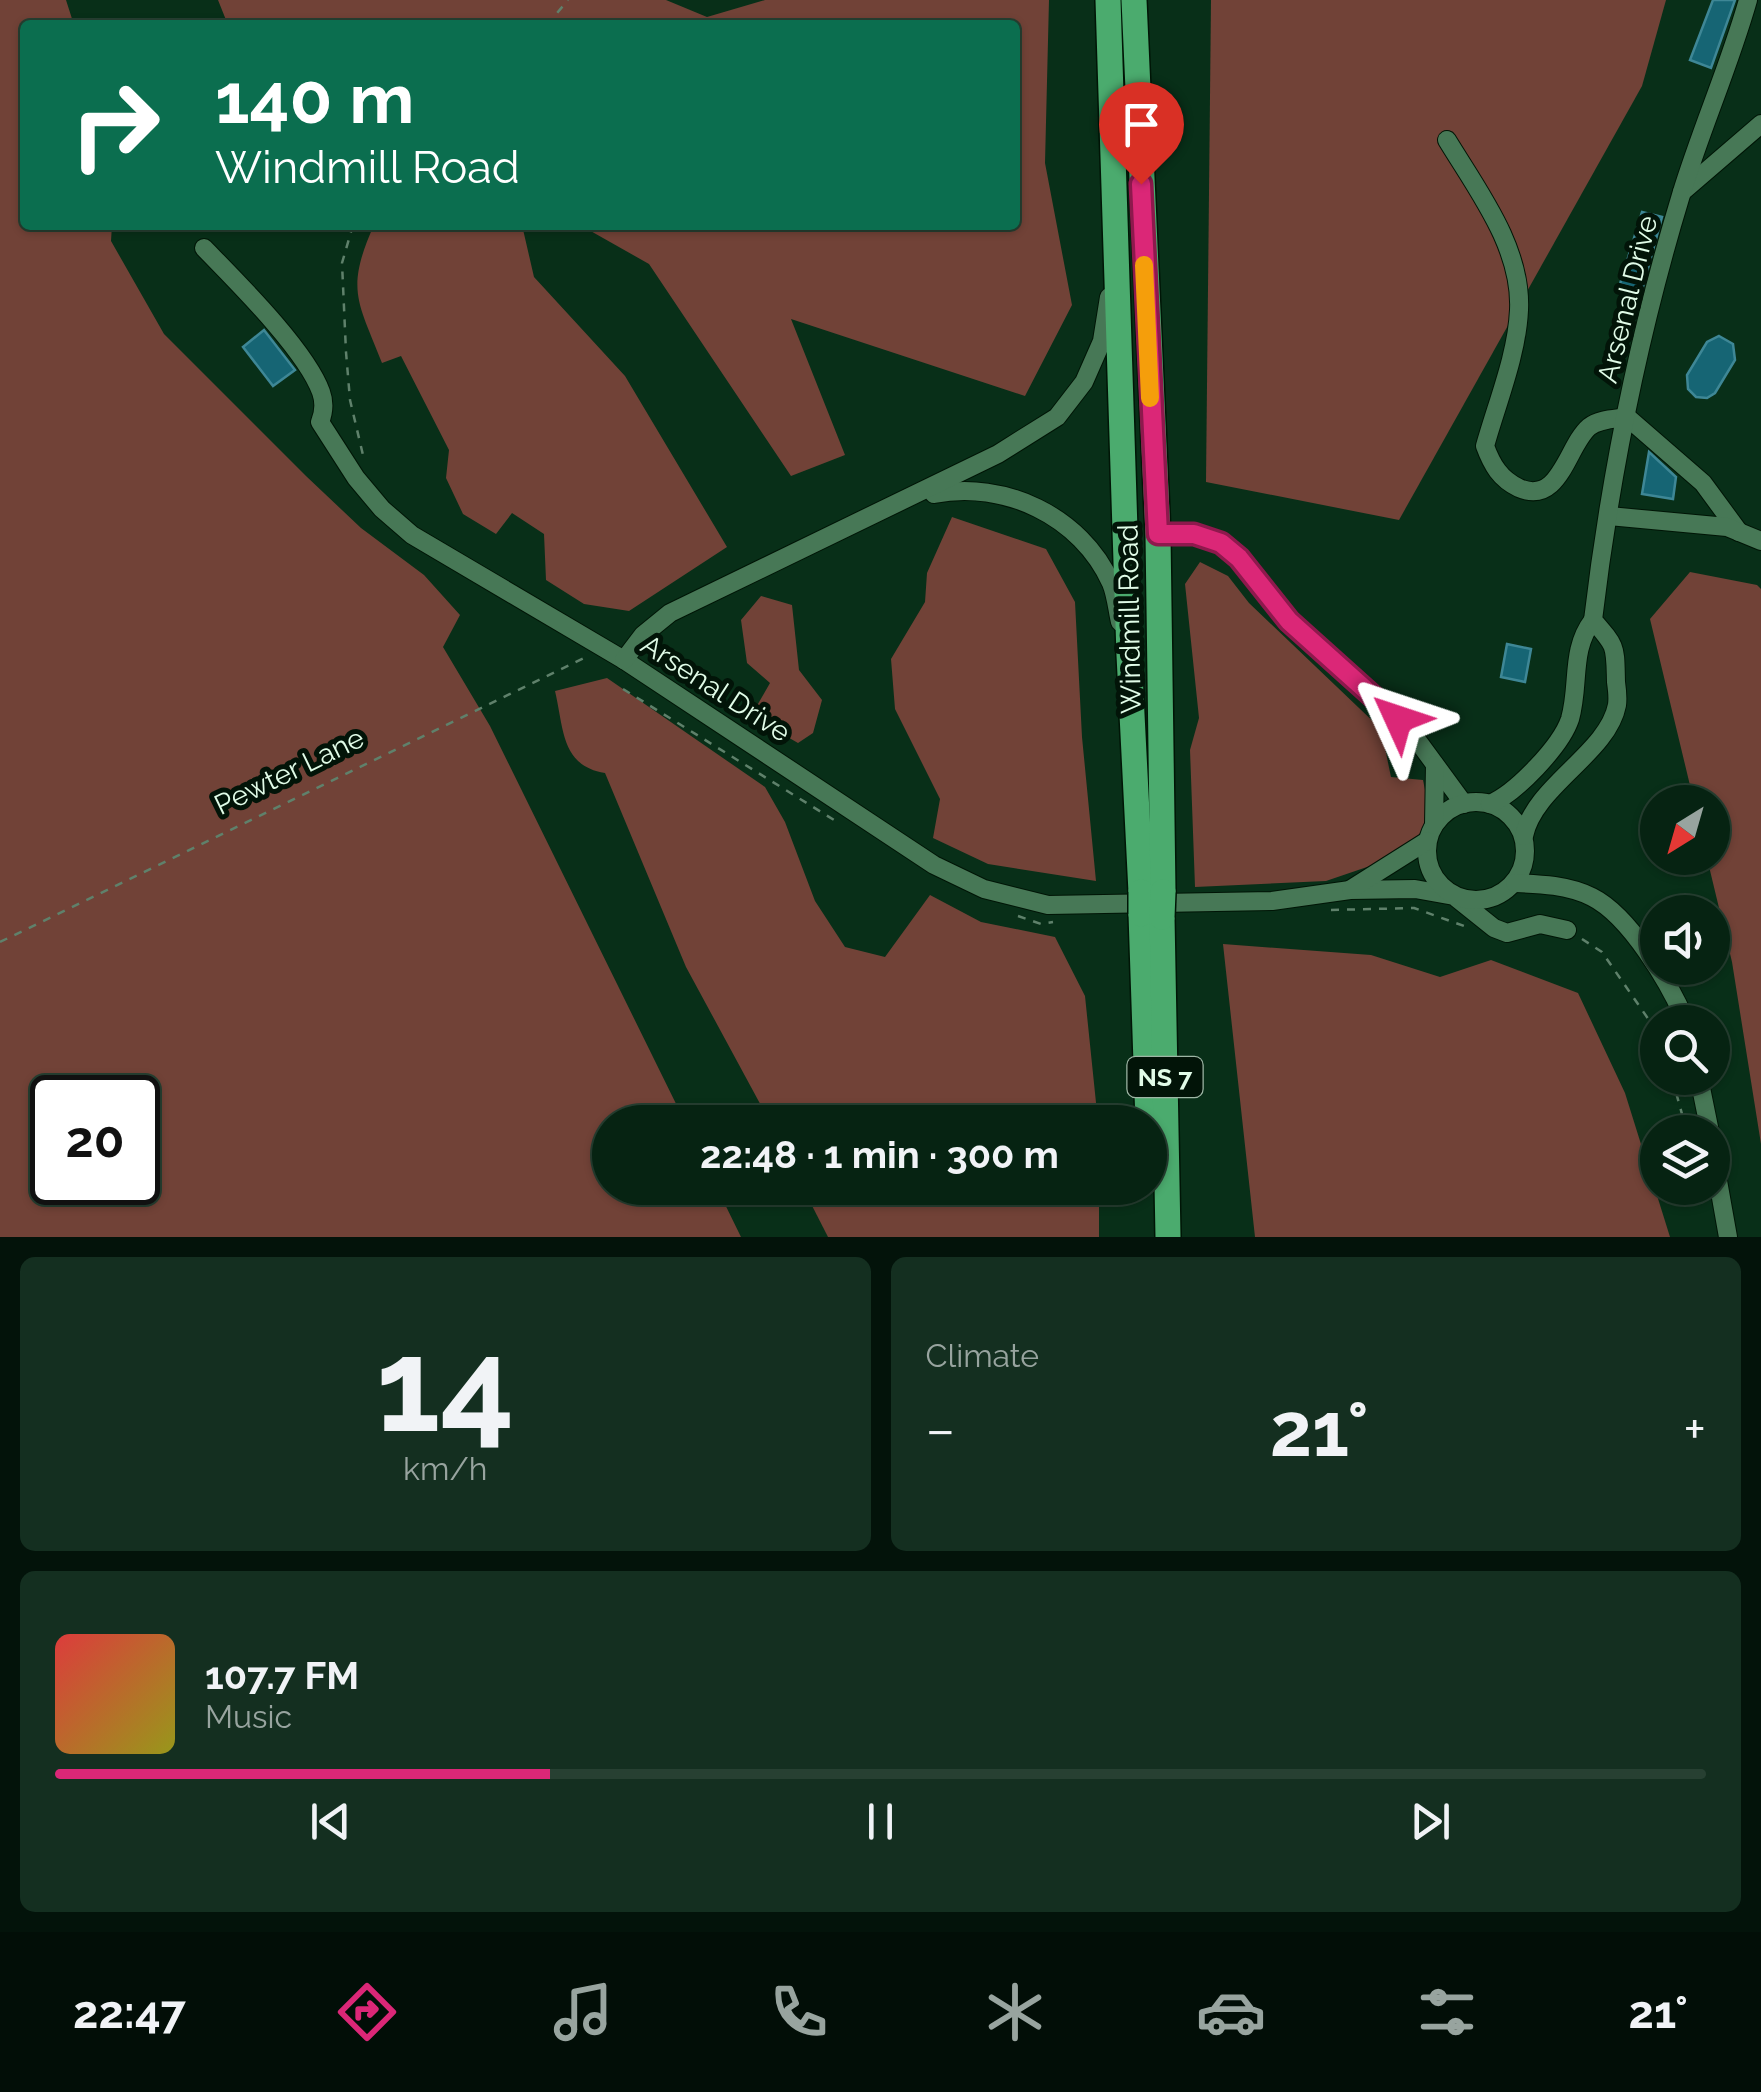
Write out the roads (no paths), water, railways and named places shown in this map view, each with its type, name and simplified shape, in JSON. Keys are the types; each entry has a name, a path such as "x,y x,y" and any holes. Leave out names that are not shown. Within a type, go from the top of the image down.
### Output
{"highway":[{"name":"Windmill Road","path":"1108,0 1134,753 1152,903 1168,1237"},
{"name":"Windmill Road","path":"1134,0 1158,534 1148,1105"},
{"path":"1151,1205 1152,1237"}],"lane":[{"name":"Arsenal Drive","path":"1490,804 1507,797 1563,735 1571,717 1579,642 1592,620 1627,417 1654,295 1682,192 1731,60 1748,0"},
{"path":"1682,192 1761,124"},
{"path":"624,660 643,635 670,613 998,454 1058,417 1084,382 1102,341 1108,308 1108,160 1112,130"},
{"path":"1447,140 1503,234 1517,283 1520,309 1516,334 1485,446 1498,473 1522,490 1534,492 1549,486 1586,429 1596,422 1627,417 1703,483 1739,532"},
{"name":"Arsenal Drive","path":"204,248 250,294 298,355 320,390 324,410 320,422 356,478 382,509 412,535 624,660 934,865 984,889 1048,905 1272,901 1350,890 1414,889 1454,896"},
{"path":"854,523 928,495 954,490 1021,500 1072,531 1098,559 1112,586 1121,626 1134,753"},
{"path":"1609,516 1727,527 1761,541"},
{"path":"1158,534 1194,534 1221,543 1239,558 1289,621 1409,729 1464,804"},
{"path":"1454,896 1470,901 1487,900 1502,894 1519,876 1530,814 1601,736 1617,704 1616,652 1613,642 1592,620"},
{"path":"1563,735 1583,755"},
{"path":"1435,764 1431,872 1440,886 1494,928 1507,933 1540,924 1568,930"},
{"path":"1430,833 1444,813 1464,804 1490,804 1516,822 1524,836"},
{"name":"Arsenal Drive","path":"1350,890 1430,833"},
{"path":"1519,876 1593,898 1614,914 1634,936 1677,1005"},
{"path":"1722,1205 1728,1237"}]}
